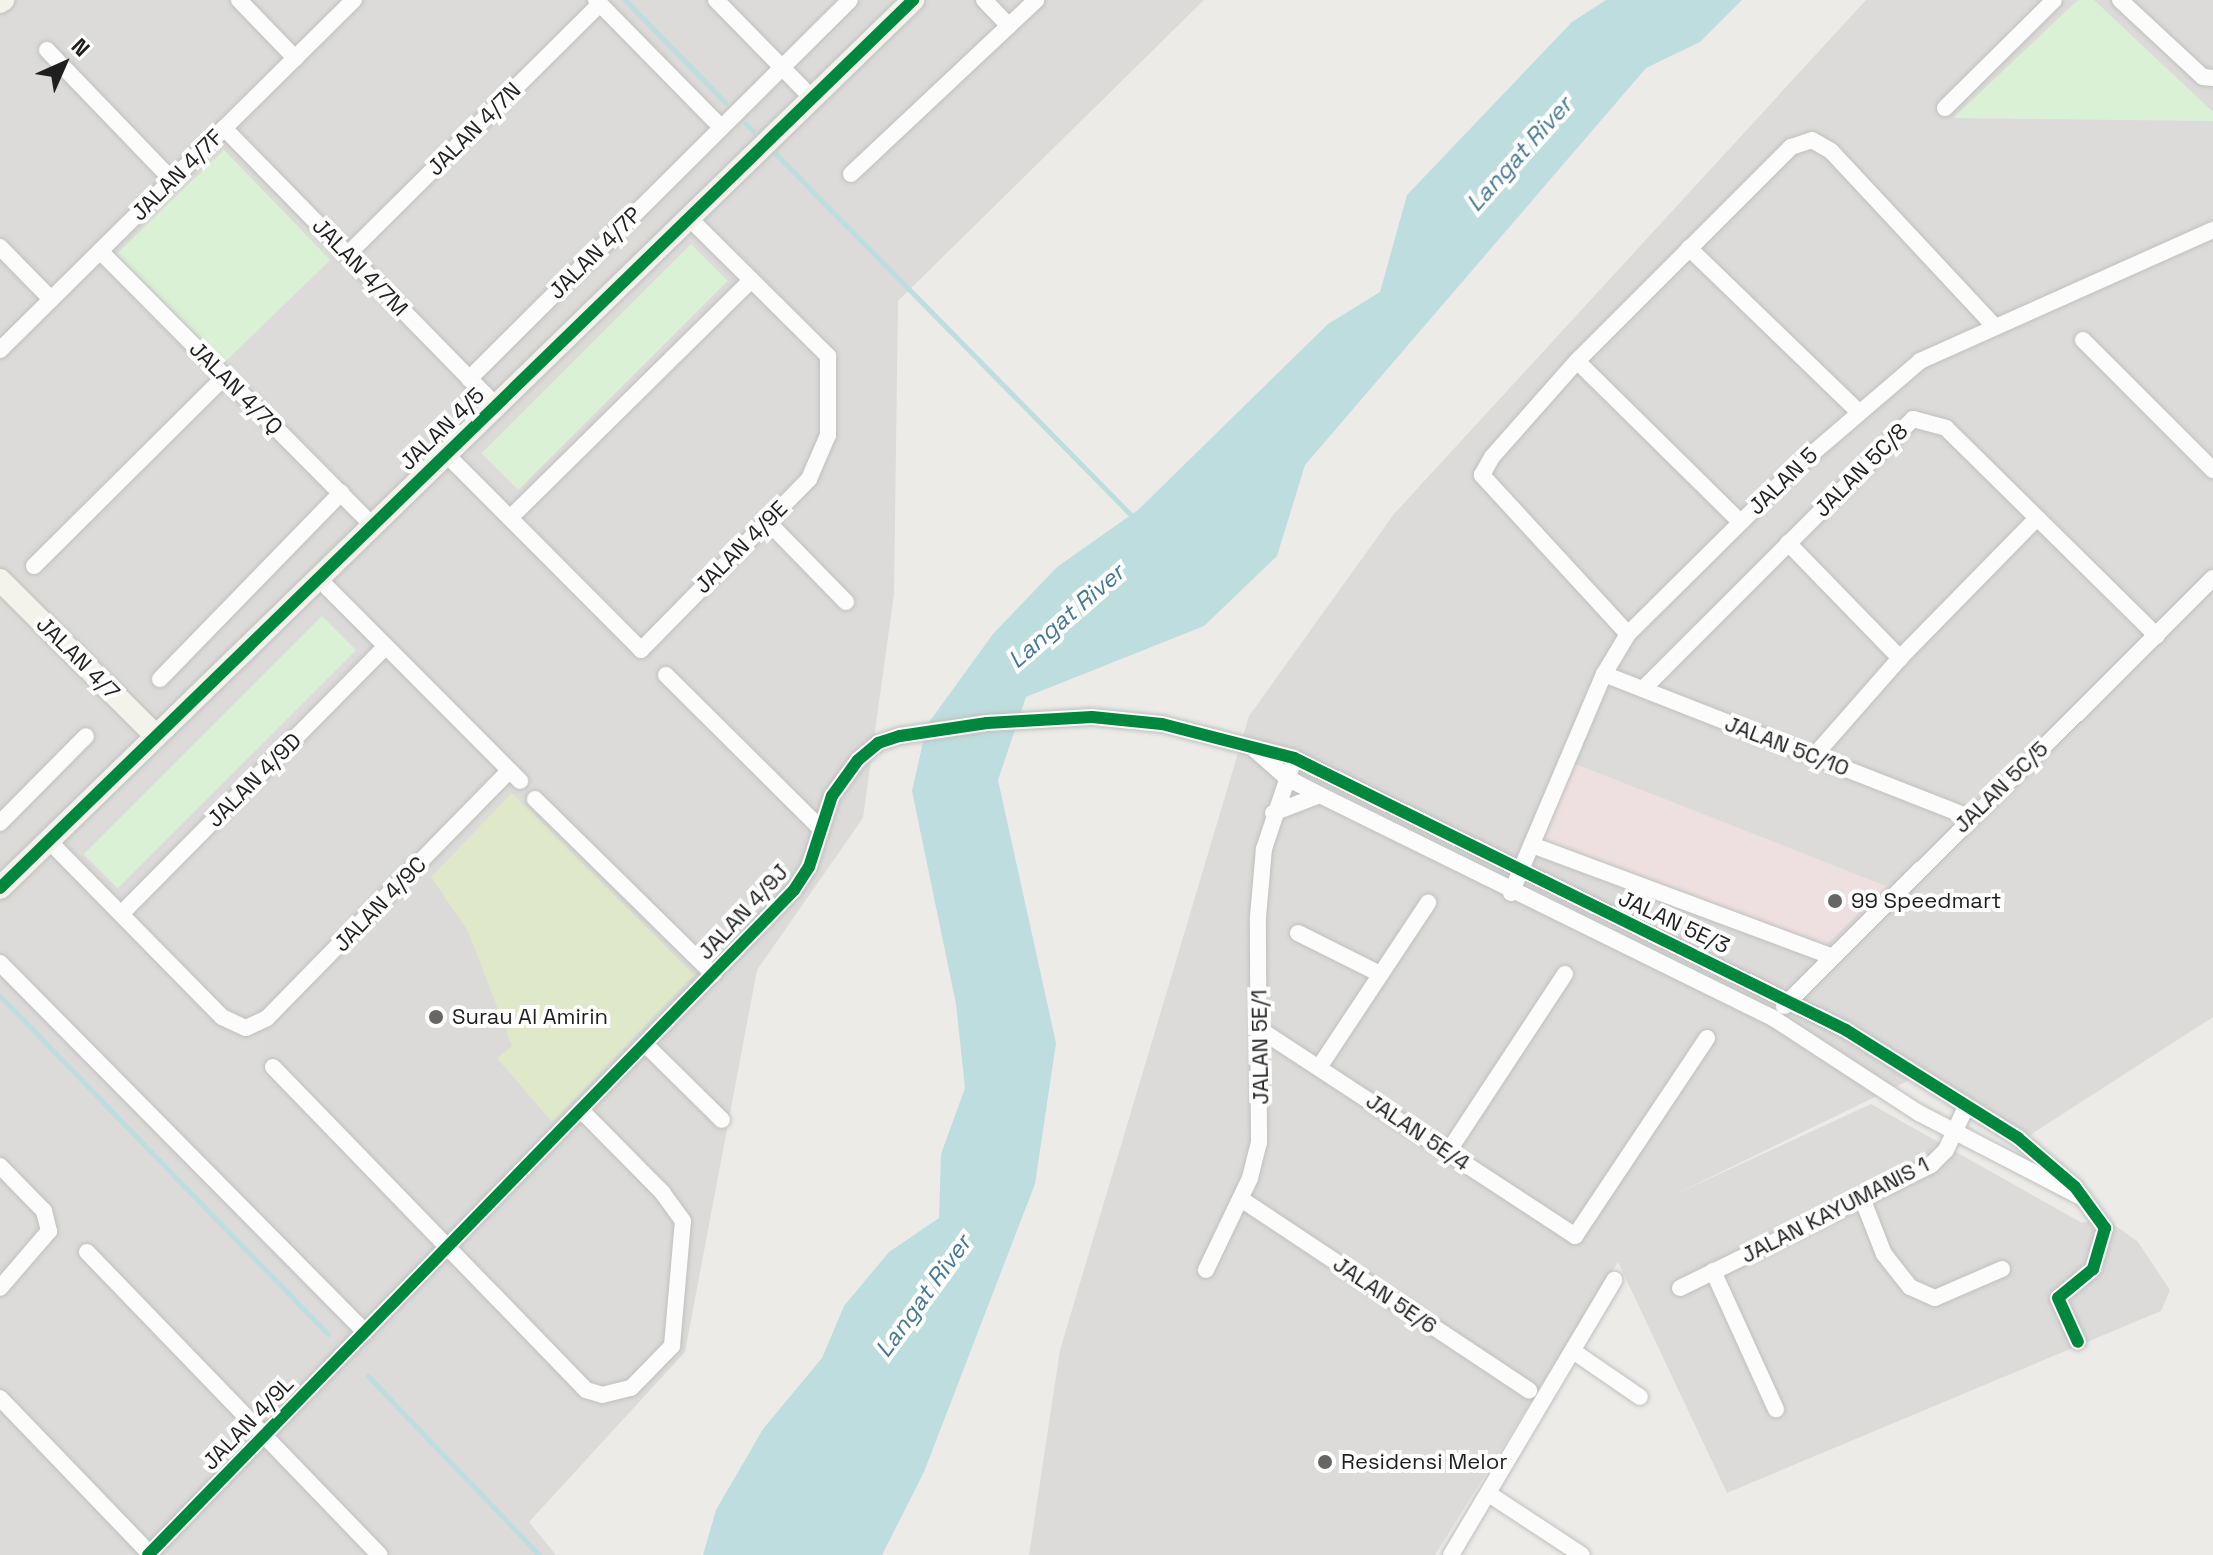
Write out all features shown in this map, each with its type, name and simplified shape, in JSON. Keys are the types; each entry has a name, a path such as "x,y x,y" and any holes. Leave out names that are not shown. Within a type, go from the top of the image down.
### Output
{"street":[{"path":"239,0 295,58"},
{"name":"JALAN 4/7F","path":"0,350 354,0"},
{"path":"716,0 811,97"},
{"name":"JALAN 4/7P","path":"469,379 850,0"},
{"name":"JALAN 4/5","path":"0,888 913,0"},
{"path":"984,0 1009,26"},
{"path":"851,174 1036,0"},
{"path":"1945,108 2054,0"},
{"path":"2120,0 2203,77 2213,78"},
{"path":"598,2 721,127"},
{"name":"JALAN 4/7N","path":"348,254 598,2"},
{"path":"47,50 172,180"},
{"name":"JALAN 4/7M","path":"224,128 495,405"},
{"path":"1628,634 1492,491 1482,475 1492,457 1577,361 1791,147 1812,140 1831,151 1994,326"},
{"name":"JALAN 4/9E","path":"445,453 641,650 809,479 821,458 828,435 828,356 688,217"},
{"name":"JALAN 5","path":"1511,893 1604,674 1628,634 1857,410 1920,361 2213,230"},
{"path":"0,247 51,299"},
{"path":"1689,248 1857,410"},
{"name":"JALAN 4/7Q","path":"100,251 372,525"},
{"path":"510,518 751,280"},
{"path":"2083,340 2213,470"},
{"path":"1577,361 1740,522"},
{"path":"34,566 224,377"},
{"name":"JALAN 5C/8","path":"1643,689 1913,419 1936,421 1946,428 2157,636"},
{"path":"160,679 341,493"},
{"path":"1814,756 1900,658 2037,518"},
{"path":"767,521 846,602"},
{"path":"1788,543 1900,658"},
{"name":"JALAN 5C/5","path":"1791,999 1969,817 2213,578"},
{"name":"JALAN 4/9C","path":"122,913 222,1017 246,1028 267,1018 514,776 319,579"},
{"name":"JALAN 4/7","path":"3,589 155,735"},
{"name":"JALAN 4/9D","path":"122,913 386,646"},
{"name":"JALAN 5C/10","path":"1604,674 1969,817"},
{"path":"666,675 821,829"},
{"name":"JALAN 4/9J","path":"378,1319 803,878 832,796 858,760 878,743 900,736 1041,717 1092,717 1162,724 1245,742"},
{"path":"0,823 86,736"},
{"name":"JALAN 5E/3","path":"1245,742 1294,758 1520,872 1791,999 2018,1138 2083,1198"},
{"name":"JALAN 5E/3","path":"1245,742 1287,778 1511,893 1773,1018 1954,1133 2083,1198"},
{"name":"JALAN 5E/1","path":"1206,1270 1241,1199 1259,1143 1258,917 1275,807 1294,758"},
{"name":"JALAN 5E/1","path":"1267,760 1275,807"},
{"path":"1275,807 1320,795"},
{"path":"535,799 713,974"},
{"path":"49,841 122,913"},
{"path":"1532,845 1831,956"},
{"path":"1320,1066 1428,903"},
{"path":"1298,933 1380,974"},
{"path":"0,963 365,1332"},
{"path":"1448,1152 1565,974"},
{"path":"1773,1018 1791,999"},
{"name":"JALAN 5E/4","path":"1259,1029 1320,1066 1575,1236 1707,1038"},
{"path":"645,1044 722,1120"},
{"path":"273,1067 586,1390 602,1395 631,1388 672,1346 683,1221 663,1193 581,1110"},
{"name":"JALAN KAYUMANIS 1","path":"1680,1288 1931,1165 1954,1133 1966,1107"},
{"path":"0,1166 44,1211 49,1231 0,1288"},
{"path":"1862,1198 1884,1254 1910,1287 1935,1298 2002,1269"},
{"path":"2078,1342 2058,1298 2093,1269 2105,1228 2083,1198"},
{"name":"JALAN 5E/6","path":"1241,1199 1529,1390"},
{"path":"87,1252 380,1555"},
{"path":"1713,1271 1776,1409"},
{"path":"1451,1555 1614,1280"},
{"name":"JALAN 4/9L","path":"149,1554 378,1319"},
{"path":"1573,1351 1640,1397"},
{"path":"0,1398 149,1554"},
{"path":"1489,1494 1582,1555"}],"shaded area":[{"path":"0,0 1204,0 898,301 894,594 863,818 757,970 685,1352 529,1522 556,1555 0,1555"},
{"path":"1866,0 2213,0 2213,1017 2030,1135 1924,1073 1674,1195 1871,1104 2082,1223 2105,1218 2138,1242 2170,1290 2161,1311 1727,1493 1618,1262 1435,1555 1029,1555 1060,1350 1249,716 1394,514"},
{"path":"1573,763 1886,886 1826,945 1542,840"},
{"path":"431,877 468,931 512,1047 497,1058 552,1122 465,1212 445,1219 264,1039"}],"green space":[{"path":"2078,0 2094,0 2213,112 2213,121 1953,118"},
{"path":"224,150 330,260 222,364 116,254"},
{"path":"691,244 728,281 518,490 482,453"},
{"path":"322,616 356,650 118,888 84,854"},
{"path":"512,793 694,975 552,1122 497,1058 512,1046 468,931 431,877"}],"water":[{"name":"Langat River","path":"1606,0 1742,0 1700,42 1646,68 1305,465 1277,556 1204,626 1026,697 998,780 1056,1043 1035,1184 924,1472 882,1555 703,1555 716,1510 763,1429 822,1358 844,1306 889,1252 939,1218 941,1154 965,1088 956,1004 912,791 927,725 993,634 1057,567 1138,510 1328,324 1380,292 1407,195 1572,22"}],"waterway":[{"path":"625,0 725,102"},
{"path":"746,124 753,131"},
{"path":"776,154 1134,518"},
{"path":"0,996 328,1334"},
{"path":"368,1376 539,1555"}],"cycle path":[{"path":"0,888 913,0"},
{"path":"148,1555 794,890 809,867 832,796 858,760 878,743 900,736 987,723 1092,717 1162,724 1294,758 1846,1030 2018,1138 2075,1187 2105,1228 2093,1269 2058,1298 2078,1342"}],"place":[{"name":"99 Speedmart","path":"1835,901"},
{"name":"Surau Al Amirin","path":"436,1017"},
{"name":"Residensi Melor","path":"1325,1462"}]}
